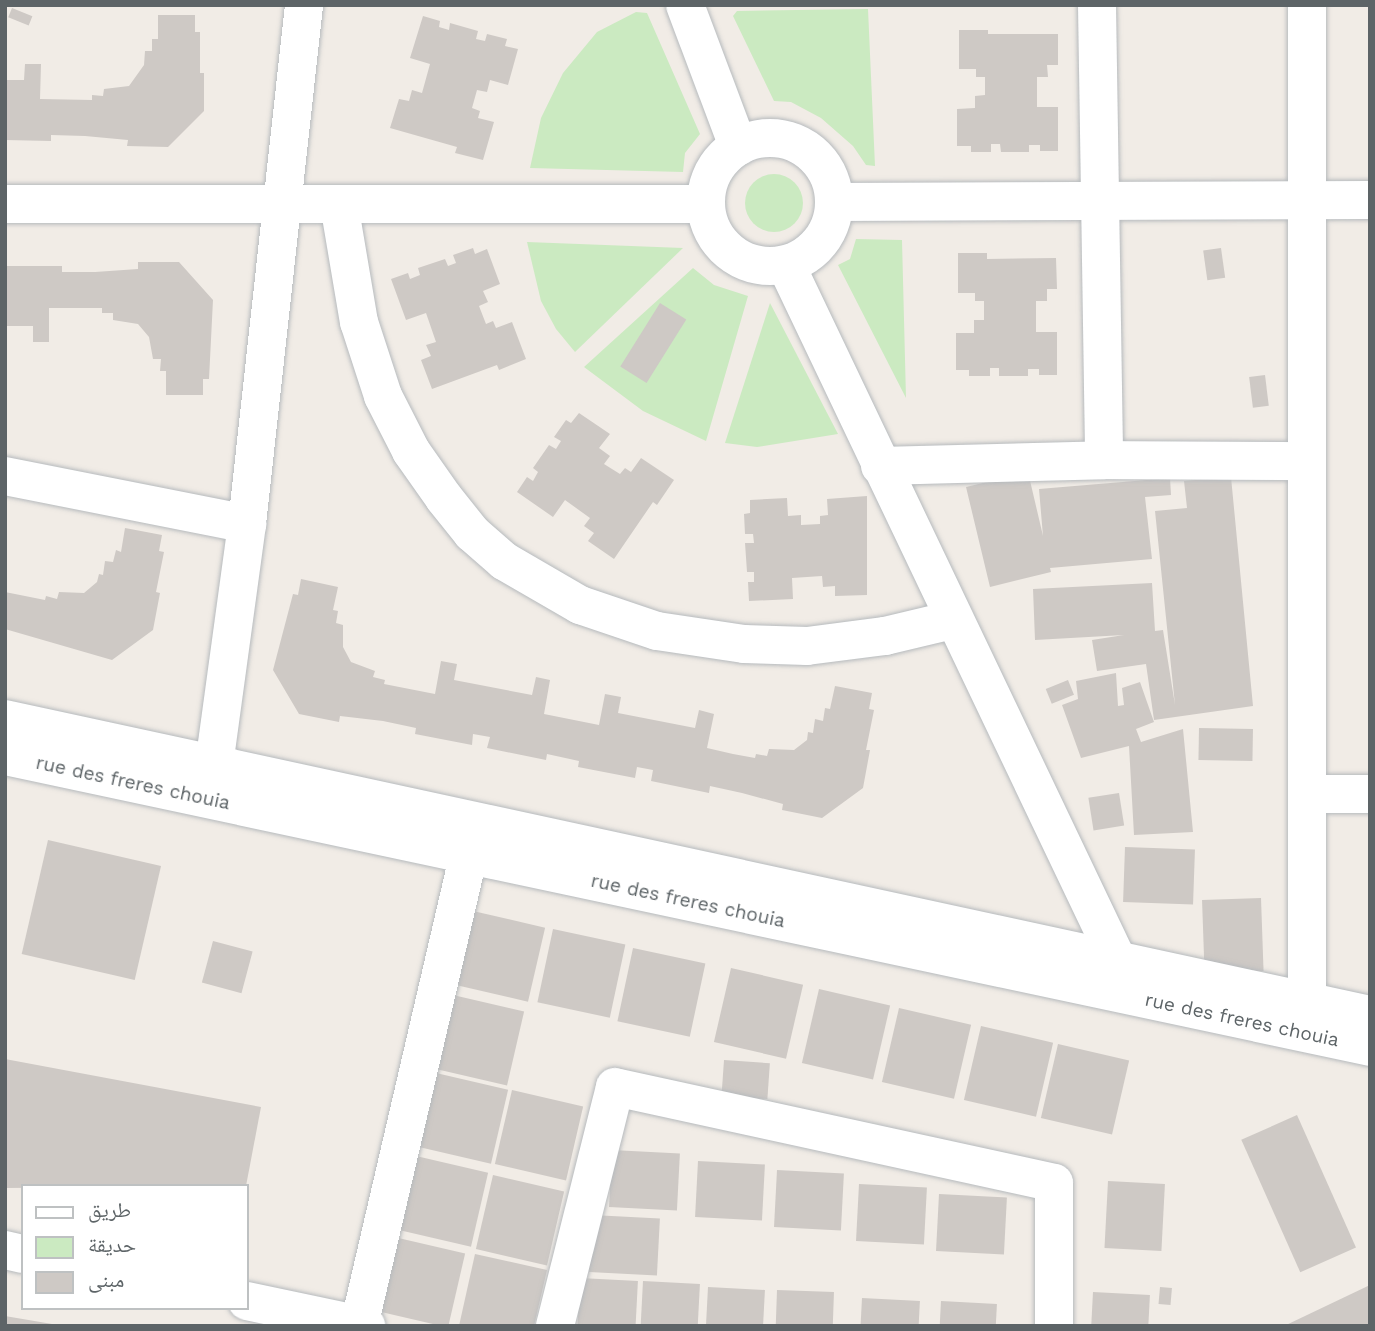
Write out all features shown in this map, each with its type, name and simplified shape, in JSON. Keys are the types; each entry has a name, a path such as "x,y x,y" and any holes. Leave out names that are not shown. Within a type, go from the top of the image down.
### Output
{"street":[{"path":"212,782 286,202 304,5"},
{"path":"685,5 738,146"},
{"path":"1097,5 1104,460"},
{"path":"1307,5 1307,1017"},
{"path":"760,138 803,146 820,161 831,180 835,202 831,223 821,242 805,257 786,265 766,267 730,253 709,222 705,204 714,170 738,146 760,138"},
{"path":"835,202 1370,200"},
{"path":"5,204 705,204"},
{"path":"339,204 359,323 383,397 411,451 444,498 472,533 504,561 580,605 657,631 744,644 807,646 885,636 952,620"},
{"path":"786,265 952,620 1120,961 1132,996"},
{"path":"880,466 1104,460 1307,461"},
{"path":"5,476 247,524"},
{"path":"5,719 212,782 1120,961 1307,1017 1370,1015"},
{"name":"rue des freres chouia","path":"5,756 212,782 469,855 1132,996 1307,1017 1370,1047"},
{"path":"1307,794 1370,794"},
{"path":"248,1301 361,1325 469,855"},
{"path":"555,1326 615,1087 1054,1183 1054,1326"}],"green space":[{"path":"868,9 875,166 866,165 853,146 821,118 791,102 774,101 733,16 737,11"},
{"path":"636,12 647,13 700,134 685,153 683,172 530,168 541,118 563,73 597,32"},
{"path":"774,174 785,176 798,187 803,203 801,214 790,227 774,232 763,230 750,219 745,203 747,192 758,179"},
{"path":"856,239 902,240 906,398 838,265 850,259"},
{"path":"527,242 683,248 575,352 556,329 541,301"},
{"path":"693,268 714,285 748,296 706,441 643,411 584,367"},
{"path":"770,303 838,434 757,447 725,443"}],"building":[{"path":"12,8 32,16 29,26 8,17"},
{"path":"158,15 195,15 195,32 200,32 200,73 204,73 204,111 168,147 127,146 128,140 85,136 51,135 51,141 5,140 5,80 24,80 25,64 41,64 40,99 92,100 92,95 103,96 104,89 129,86 144,65 145,51 152,51 152,39 158,39"},
{"path":"423,16 440,21 439,27 449,30 450,23 478,31 476,39 485,41 487,34 507,39 505,46 518,49 508,85 490,80 487,92 477,90 472,108 480,111 478,118 494,122 483,160 455,153 457,147 390,128 399,99 409,101 412,90 422,93 430,64 410,58"},
{"path":"959,30 988,30 988,34 1058,34 1058,65 1047,65 1048,77 1037,77 1037,107 1058,107 1058,151 1040,151 1040,145 1029,145 1029,152 1001,152 1000,144 991,144 991,152 971,152 971,146 957,146 957,109 975,108 975,96 985,95 985,77 976,77 976,69 959,69"},
{"path":"473,248 475,254 487,249 500,284 483,291 488,302 479,306 486,324 493,321 496,328 512,322 526,359 499,370 497,365 432,389 421,360 431,356 426,345 436,342 426,313 406,320 391,279 408,273 410,279 420,275 418,268 445,259 448,266 456,263 453,255"},
{"path":"1221,248 1225,278 1207,280 1203,251"},
{"path":"958,253 987,253 987,259 1056,258 1057,289 1047,289 1047,301 1036,301 1036,332 1057,332 1057,375 1039,375 1039,369 1028,369 1028,376 999,376 999,368 990,368 990,376 969,376 969,370 956,370 956,333 974,333 974,320 984,320 984,301 975,301 975,293 958,293"},
{"path":"138,262 179,262 213,300 209,379 203,379 203,395 166,395 166,371 160,371 161,359 153,359 149,337 138,324 113,320 113,313 102,313 102,308 49,308 49,342 33,342 33,326 5,326 5,266 62,266 62,272 95,272 138,269"},
{"path":"660,303 686,319 647,383 620,367"},
{"path":"1265,375 1269,406 1253,408 1249,377"},
{"path":"579,413 610,434 599,448 610,456 604,464 620,474 625,468 631,472 641,458 674,480 657,505 653,502 614,559 588,541 594,533 584,526 590,518 565,500 553,517 517,492 527,477 533,481 538,472 533,468 549,445 556,449 561,441 554,437 566,420 571,423"},
{"path":"1028,472 1043,536 1039,489 1170,478 1171,495 1145,497 1152,559 1050,568 1051,572 990,587 966,487"},
{"path":"1231,477 1253,706 1154,720 1146,664 1097,671 1092,640 1124,635 1035,640 1033,589 1152,583 1155,631 1163,630 1175,705 1155,511 1187,508 1184,481"},
{"path":"867,496 867,595 835,596 835,586 823,587 822,576 792,578 793,599 749,601 748,582 754,582 754,572 747,572 745,543 754,543 753,534 745,534 744,514 750,513 750,500 787,498 788,516 801,515 801,525 820,524 820,516 828,515 827,499"},
{"path":"125,528 162,535 159,551 164,552 156,592 160,593 153,630 112,660 5,629 5,592 45,600 46,596 57,599 59,592 84,593 97,582 99,574 103,575 105,561 113,562 116,550 121,552"},
{"path":"301,579 338,587 333,610 338,611 336,623 343,625 343,647 351,662 375,671 373,677 385,680 384,684 435,694 441,661 457,664 454,680 532,695 536,677 550,680 544,714 599,725 605,694 621,697 618,713 695,728 699,710 714,714 707,748 733,754 755,758 756,754 767,756 769,749 794,750 807,740 808,732 813,733 815,719 823,721 825,708 830,709 835,686 872,693 869,709 874,710 866,750 870,750 863,788 822,818 782,810 783,804 710,786 709,793 651,781 653,770 637,767 635,778 578,767 579,761 547,754 546,760 487,748 490,737 473,734 472,745 415,734 416,728 383,721 340,716 339,722 299,714 273,670 293,594 298,595"},
{"path":"1116,673 1118,706 1124,705 1122,688 1140,682 1154,722 1136,729 1141,742 1183,729 1193,832 1134,835 1129,746 1081,758 1062,705 1078,699 1076,681"},
{"path":"1068,680 1074,695 1052,704 1046,689"},
{"path":"1199,728 1253,729 1252,761 1198,760"},
{"path":"1119,793 1124,826 1094,830 1088,798"},
{"path":"48,840 161,866 135,980 22,954"},
{"path":"1125,847 1195,849 1193,904 1123,902"},
{"path":"1261,898 1264,971 1205,973 1202,900"},
{"path":"473,911 545,928 528,1002 456,985"},
{"path":"553,929 625,944 610,1018 537,1002"},
{"path":"213,941 253,952 241,993 202,983"},
{"path":"633,948 705,963 690,1037 617,1021"},
{"path":"731,968 803,985 786,1059 714,1042"},
{"path":"819,989 890,1005 873,1079 802,1063"},
{"path":"453,995 524,1011 507,1085 436,1069"},
{"path":"899,1008 971,1025 954,1099 882,1082"},
{"path":"981,1026 1053,1043 1036,1117 964,1100"},
{"path":"1058,1044 1129,1060 1112,1134 1041,1118"},
{"path":"5,1059 261,1107 246,1184 21,1184 21,1188 5,1188"},
{"path":"724,1060 770,1063 767,1099 721,1096"},
{"path":"436,1073 508,1090 491,1164 419,1147"},
{"path":"512,1090 583,1106 566,1180 495,1164"},
{"path":"1297,1115 1356,1247 1300,1272 1241,1140"},
{"path":"612,1150 680,1154 677,1210 609,1207"},
{"path":"416,1156 488,1173 471,1247 399,1230"},
{"path":"698,1161 765,1165 762,1220 695,1217"},
{"path":"777,1170 844,1174 841,1230 774,1227"},
{"path":"493,1175 564,1191 547,1265 476,1249"},
{"path":"1108,1181 1165,1184 1161,1251 1104,1248"},
{"path":"859,1184 927,1188 924,1244 856,1241"},
{"path":"939,1194 1007,1198 1004,1254 936,1251"},
{"path":"592,1215 660,1219 657,1275 589,1272"},
{"path":"394,1237 465,1253 448,1326 377,1311"},
{"path":"475,1254 547,1270 534,1326 459,1326"},
{"path":"580,1278 638,1281 636,1326 577,1326"},
{"path":"643,1281 700,1284 698,1326 641,1326"},
{"path":"1370,1285 1370,1326 1284,1326"},
{"path":"708,1287 765,1290 763,1326 706,1326"},
{"path":"1160,1287 1172,1288 1170,1305 1159,1304"},
{"path":"777,1290 834,1292 833,1326 776,1326"},
{"path":"1093,1292 1150,1295 1148,1326 1091,1326"},
{"path":"862,1298 920,1301 919,1326 861,1326"},
{"path":"941,1301 997,1304 996,1326 940,1326"},
{"path":"5,1316 52,1324 52,1326 5,1326"}]}
